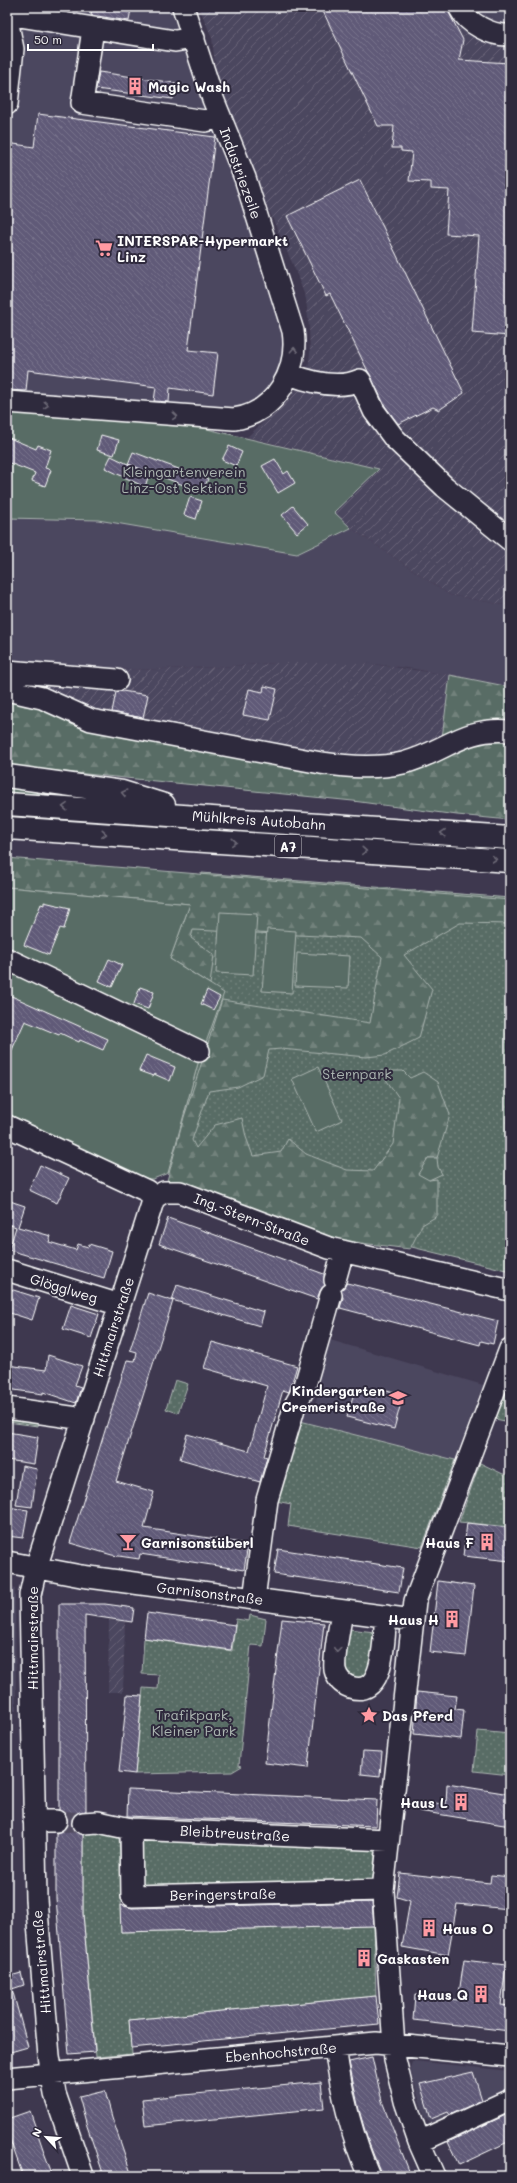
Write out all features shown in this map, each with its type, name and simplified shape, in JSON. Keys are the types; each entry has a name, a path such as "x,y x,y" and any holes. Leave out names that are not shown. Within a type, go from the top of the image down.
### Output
{"highway":[{"path":"7,776 122,792 201,816"},
{"name":"Mühlkreis Autobahn","path":"7,804 510,838"},
{"name":"Mühlkreis Autobahn","path":"7,828 510,861"},
{"path":"7,841 66,831"}],"street":[{"name":"Industriezeile","path":"7,402 234,419 252,414 262,408 273,398 289,374 294,351 293,331 245,178 220,117 183,7"},
{"path":"459,7 469,20 480,27 502,35 510,35"},
{"path":"7,14 175,41 194,38"},
{"path":"7,20 13,49 7,103"},
{"path":"93,29 82,102 205,121 220,117"},
{"path":"289,374 313,381 334,384 346,384 360,380 374,411 394,438 445,487 510,540"},
{"path":"7,671 117,680"},
{"path":"7,690 42,698 77,715 99,722 354,768 404,763 424,756 466,735 480,731 510,731"},
{"path":"7,959 199,1051"},
{"path":"7,1126 147,1191 154,1198"},
{"name":"Ing.-Stern-Straße","path":"154,1198 164,1192 180,1192 343,1251 510,1290"},
{"name":"Hittmairstraße","path":"83,2176 55,2094 38,1928 34,1821 30,1595 36,1568 154,1198"},
{"path":"254,1599 267,1500 295,1405 304,1390 343,1251"},
{"name":"Glögglweg","path":"7,1270 120,1305"},
{"path":"434,2176 419,2142 405,2101 393,2044 383,1890 415,1601 510,1350"},
{"path":"7,1408 84,1419"},
{"name":"Garnisonstraße","path":"7,1562 81,1576 413,1620"},
{"path":"342,1611 335,1668 337,1678 342,1683 356,1689 370,1685 379,1674 386,1616"},
{"path":"34,1821 56,1821"},
{"name":"Bleibtreustraße","path":"83,1823 98,1822 131,1829 388,1840"},
{"name":"Beringerstraße","path":"131,1829 132,1896 383,1890"},
{"name":"Ebenhochstraße","path":"52,2073 335,2047 393,2044 510,2056"},
{"path":"335,2047 345,2109 359,2154 369,2176"},
{"path":"7,2078 52,2073"},
{"path":"419,2142 510,2100"}],"shaded area":[{"path":"7,7 169,7 245,199 283,328 286,346 283,362 274,381 262,395 229,411 7,394"},
{"path":"199,7 473,7 508,27 510,26 510,606 450,595 351,528 334,512 379,469 247,437 291,397 308,369 310,353 306,299 294,267 238,141 217,83 212,38"},
{"path":"473,7 510,7 510,26 508,27"},
{"path":"7,518 98,520 297,554 351,528 450,595 510,606 510,687 414,669 365,663 274,663 135,670 7,659"},
{"path":"7,659 135,670 274,663 365,663 450,675 440,754 388,771 7,696"},
{"name":"Kindergarten Cremeristraße","path":"330,1340 483,1385 455,1460 300,1421 305,1409 314,1410 320,1386 320,1377"},
{"path":"7,1580 12,1584 15,1590 16,1711 7,1710"},
{"path":"109,1620 125,1621 123,1692 108,1692"},
{"path":"412,2062 510,2071 510,2090 436,2122 430,2123 425,2118 410,2068"}],"green space":[{"name":"Kleingartenverein Linz-Ost Sektion 5","path":"7,409 194,426 379,469 334,512 351,528 297,554 98,520 7,518"},
{"path":"450,675 510,687 510,820 457,815 353,801 7,766 7,696 321,770 440,754"},
{"path":"7,786 62,795 60,798 7,792"},
{"path":"7,858 510,900 510,924 460,923 404,955 432,989 419,1038 385,1055 366,1057 281,1049 269,1050 263,1075 238,1087 209,1091 192,1140 196,1148 215,1125 242,1118 246,1137 253,1156 281,1152 288,1139 306,1154 347,1170 373,1171 393,1144 399,1098 380,1071 403,1071 410,1078 423,1072 438,1082 450,1115 437,1158 428,1158 429,1180 437,1179 437,1216 422,1225 410,1249 295,1235 164,1192 184,1117 222,1000 370,1023 382,957 361,938 193,930 191,938 214,955 210,984 170,959 190,904 7,887"},
{"name":"Sternpark","path":"202,873 510,898 510,1271 342,1230 178,1167 168,1173 200,1056 170,959"},
{"path":"7,887 190,904 170,959 224,993 205,1045 7,951"},
{"path":"220,912 257,914 253,975 216,973"},
{"path":"267,929 296,931 292,993 262,991"},
{"path":"297,953 350,956 348,988 295,986"},
{"path":"7,965 200,1056 168,1173 153,1179 145,1179 7,1117"},
{"path":"318,1067 342,1120 316,1132 292,1079"},
{"path":"428,1158 437,1158 438,1167 442,1174 429,1180 418,1174"},
{"path":"175,1380 188,1384 178,1413 166,1409"},
{"path":"510,1380 510,1422 495,1419"},
{"path":"7,1416 38,1421 38,1426 7,1422"},
{"path":"300,1421 455,1460 422,1547 288,1526 291,1504 276,1501"},
{"path":"480,1463 503,1474 510,1475 510,1527 459,1522"},
{"name":"Trafikpark, Kleiner Park","path":"250,1615 266,1619 263,1646 251,1645 239,1765 242,1766 232,1772 135,1774 143,1688 158,1689 159,1675 142,1674 144,1638 232,1651 236,1619 249,1621"},
{"path":"348,1629 375,1632 369,1673 357,1681 342,1670"},
{"path":"478,1731 510,1734 510,1775 474,1771"},
{"path":"83,1826 113,1832 119,1838 123,1901 120,1902 121,1932 374,1926 376,1996 129,2020 132,2054 96,2057 83,1914"},
{"path":"146,1837 376,1845 372,1885 148,1890 141,1885 140,1846"}],"building":[{"path":"92,7 131,8 129,21 91,15"},
{"path":"321,7 446,7 463,40 459,60 510,63 510,336 472,333 479,236 446,234 449,190 431,189 431,182 409,181 412,152 401,151 401,148 392,148 394,126 378,126"},
{"name":"Magic Wash","path":"99,72 175,83 173,99 96,89"},
{"name":"INTERSPAR-Hypermarkt Linz","path":"38,114 215,137 188,350 218,353 213,394 170,388 169,402 154,401 156,387 28,370 26,391 7,390 7,143 34,147"},
{"path":"360,180 464,393 439,410 433,407 398,424 385,406 330,294 326,296 287,216"},
{"path":"101,435 119,440 114,455 97,450"},
{"path":"7,437 36,449 38,445 51,450 45,468 51,470 45,486 32,481 35,473 7,462"},
{"path":"229,446 242,452 236,466 222,460"},
{"path":"133,452 195,475 196,473 208,479 202,492 128,464"},
{"path":"111,456 149,474 145,487 105,468"},
{"path":"275,459 284,474 288,471 295,483 278,493 262,466"},
{"path":"190,497 202,501 196,519 184,515"},
{"path":"293,506 308,524 297,533 282,515"},
{"path":"264,686 277,689 270,720 243,715 249,689 263,692"},
{"path":"122,691 148,695 143,718 112,712 116,692"},
{"path":"44,902 70,908 64,929 60,928 49,955 24,945 41,904 44,905"},
{"path":"109,959 122,965 112,987 99,981"},
{"path":"140,987 154,992 148,1009 134,1004"},
{"path":"207,990 220,997 213,1010 201,1004"},
{"path":"7,994 108,1039 103,1050 80,1040 79,1042 60,1033 59,1035 25,1021 7,1061"},
{"path":"146,1055 175,1067 170,1081 154,1074 153,1076 139,1071"},
{"path":"40,1165 69,1178 57,1203 29,1190"},
{"path":"7,1200 25,1206 18,1227 51,1236 49,1242 76,1250 78,1244 88,1247 89,1244 112,1251 104,1278 9,1250 16,1227 7,1224"},
{"path":"168,1218 324,1274 325,1285 320,1291 317,1299 159,1244"},
{"path":"347,1283 498,1321 493,1344 481,1341 480,1345 340,1308 343,1298 341,1290"},
{"path":"177,1285 264,1312 260,1326 172,1300"},
{"path":"7,1288 39,1298 32,1320 7,1312"},
{"path":"148,1293 173,1301 116,1481 154,1492 144,1528 248,1544 244,1570 140,1554 139,1559 112,1555 70,1543 127,1360 135,1361 137,1352 130,1350"},
{"path":"71,1305 99,1314 91,1338 63,1329"},
{"path":"212,1342 297,1366 289,1392 283,1390 264,1456 267,1457 260,1482 180,1459 187,1434 249,1451 267,1386 204,1368"},
{"path":"48,1355 82,1366 75,1385 81,1387 76,1403 43,1392 43,1394 7,1389 7,1365 46,1370"},
{"path":"355,1389 385,1397 387,1390 403,1395 394,1429 347,1417"},
{"path":"7,1432 38,1437 34,1464 7,1460"},
{"path":"22,1466 37,1469 32,1507 16,1505"},
{"path":"7,1507 28,1510 23,1538 7,1536"},
{"name":"Haus F","path":"467,1523 510,1528 510,1561 463,1556"},
{"path":"278,1549 403,1568 399,1592 274,1574"},
{"name":"Haus H","path":"438,1581 474,1586 466,1656 430,1652"},
{"path":"59,1604 105,1604 134,1608 132,1622 85,1615 86,1811 76,1813 71,1823 73,1830 83,1835 83,1914 95,2052 69,2054 56,1898 56,1833 62,1831 68,1821 66,1815 59,1810"},
{"path":"147,1613 235,1625 231,1650 144,1638"},
{"path":"282,1619 324,1623 308,1768 265,1763"},
{"path":"417,1692 457,1696 455,1709 464,1710 461,1739 414,1734"},
{"path":"127,1695 142,1696 135,1774 119,1772"},
{"path":"363,1751 382,1752 380,1776 361,1774"},
{"name":"Haus L","path":"447,1784 510,1794 510,1826 419,1811 420,1802 446,1804"},
{"path":"128,1789 377,1800 376,1826 127,1816"},
{"path":"400,1873 490,1883 491,1875 510,1877 510,1909 457,1904 448,1955 402,1947 410,1901 397,1897"},
{"path":"372,1902 374,1926 121,1932 120,1905 132,1908"},
{"name":"Haus Q","path":"464,1960 506,1965 501,2005 510,2006 510,2031 413,2020 415,1995 458,2000"},
{"path":"21,1973 24,1985 12,1989 28,2047 7,2053 7,1977"},
{"path":"376,1996 379,2024 131,2048 129,2020"},
{"path":"372,2057 382,2101 411,2176 382,2176 368,2141 359,2110 349,2062"},
{"path":"473,2072 482,2100 450,2115 448,2112 431,2119 420,2084"},
{"path":"321,2082 324,2108 145,2126 142,2099"},
{"path":"105,2091 132,2176 104,2176 87,2126 79,2097"},
{"path":"30,2111 53,2176 23,2176 7,2131 7,2119"},
{"path":"510,2113 510,2141 459,2165 448,2142"}],"tunnel":[{"path":"56,1821 83,1823"}],"place":[{"name":"Magic Wash","path":"135,86"},
{"name":"INTERSPAR-Hypermarkt Linz","path":"104,248"},
{"name":"Kindergarten Cremeristraße","path":"398,1398"},
{"name":"Garnisonstüberl","path":"128,1542"},
{"name":"Haus F","path":"487,1542"},
{"name":"Haus H","path":"452,1619"},
{"name":"Das Pferd","path":"369,1715"},
{"name":"Haus L","path":"461,1802"},
{"name":"Haus O","path":"429,1928"},
{"name":"Gaskasten","path":"364,1958"},
{"name":"Haus Q","path":"481,1994"}]}
